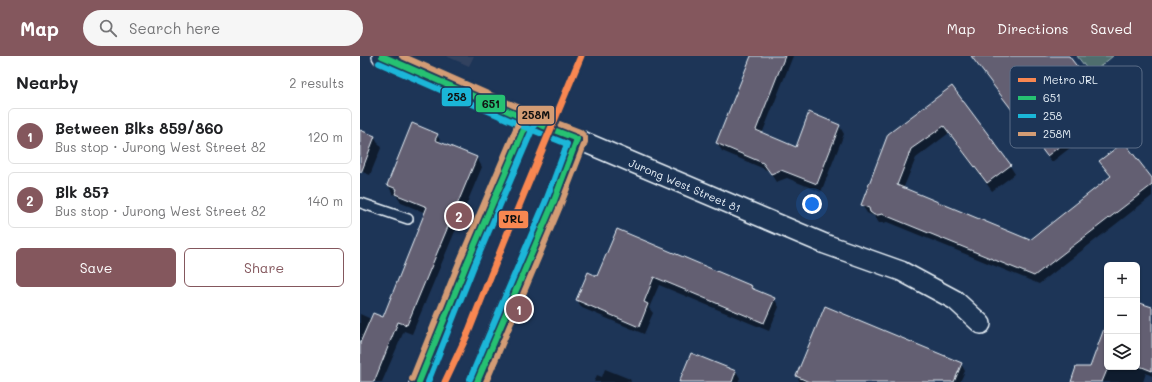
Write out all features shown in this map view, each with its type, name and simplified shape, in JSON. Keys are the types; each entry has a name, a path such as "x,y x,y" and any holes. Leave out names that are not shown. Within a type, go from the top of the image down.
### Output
{"street":[{"name":"Jurong West Street 81","path":"382,56 528,120 577,139 825,244 901,271 954,300 981,324"},
{"path":"419,382 467,263 528,120"},
{"path":"477,382 535,247 569,163 577,139"}],"lane":[{"path":"362,202 408,219"}],"shaded area":[{"path":"446,56 474,56 469,66"}],"green space":[{"path":"1077,56 1113,56 1101,66 1085,66"}],"building":[{"path":"751,56 785,56 756,130 796,147 809,112 840,125 817,184 781,170 771,174 763,163 716,143"},
{"path":"971,56 1069,56 1077,66 1010,66 1010,107"},
{"path":"952,86 1011,165 987,183 944,126 911,149 897,185 1030,240 1111,176 1099,161 1116,148 1129,148 1152,178 1152,185 1034,276 882,214 874,215 870,212 869,208 861,205 888,134"},
{"path":"412,123 438,134 435,140 477,157 407,325 398,322 374,382 360,382 360,343 373,313 383,317 427,207 395,194 397,189 387,185"},
{"path":"360,130 375,136 361,173 360,172"},
{"path":"1041,148 1057,148 1047,156"},
{"path":"617,229 752,286 751,288 775,298 764,323 654,277 644,302 648,304 639,327 576,300 588,272 597,276"},
{"path":"1140,303 1152,307 1152,371 1140,366"},
{"path":"825,306 962,363 954,382 809,382 796,376"},
{"path":"1104,329 1104,370 1107,370 1102,382 1071,382 1076,367 1090,367"},
{"path":"691,353 736,371 732,382 679,382"}],"metro line":[{"name":"JRL","path":"445,382 468,333 581,56"}],"transit line":[{"name":"651","path":"382,56 528,120 577,139 554,201 477,382"},
{"name":"258M","path":"402,56 531,113 580,132 585,137 585,142 561,204 486,382"},
{"name":"258","path":"379,63 567,144 547,198 470,379"},
{"name":"258M","path":"412,379 460,260 521,117"},
{"name":"651","path":"419,382 467,263 528,120"},
{"name":"258","path":"428,382 474,266 535,123"}],"place":[{"name":"Blk 857","path":"459,216"},
{"name":"Between Blks 859/860","path":"519,309"}]}
